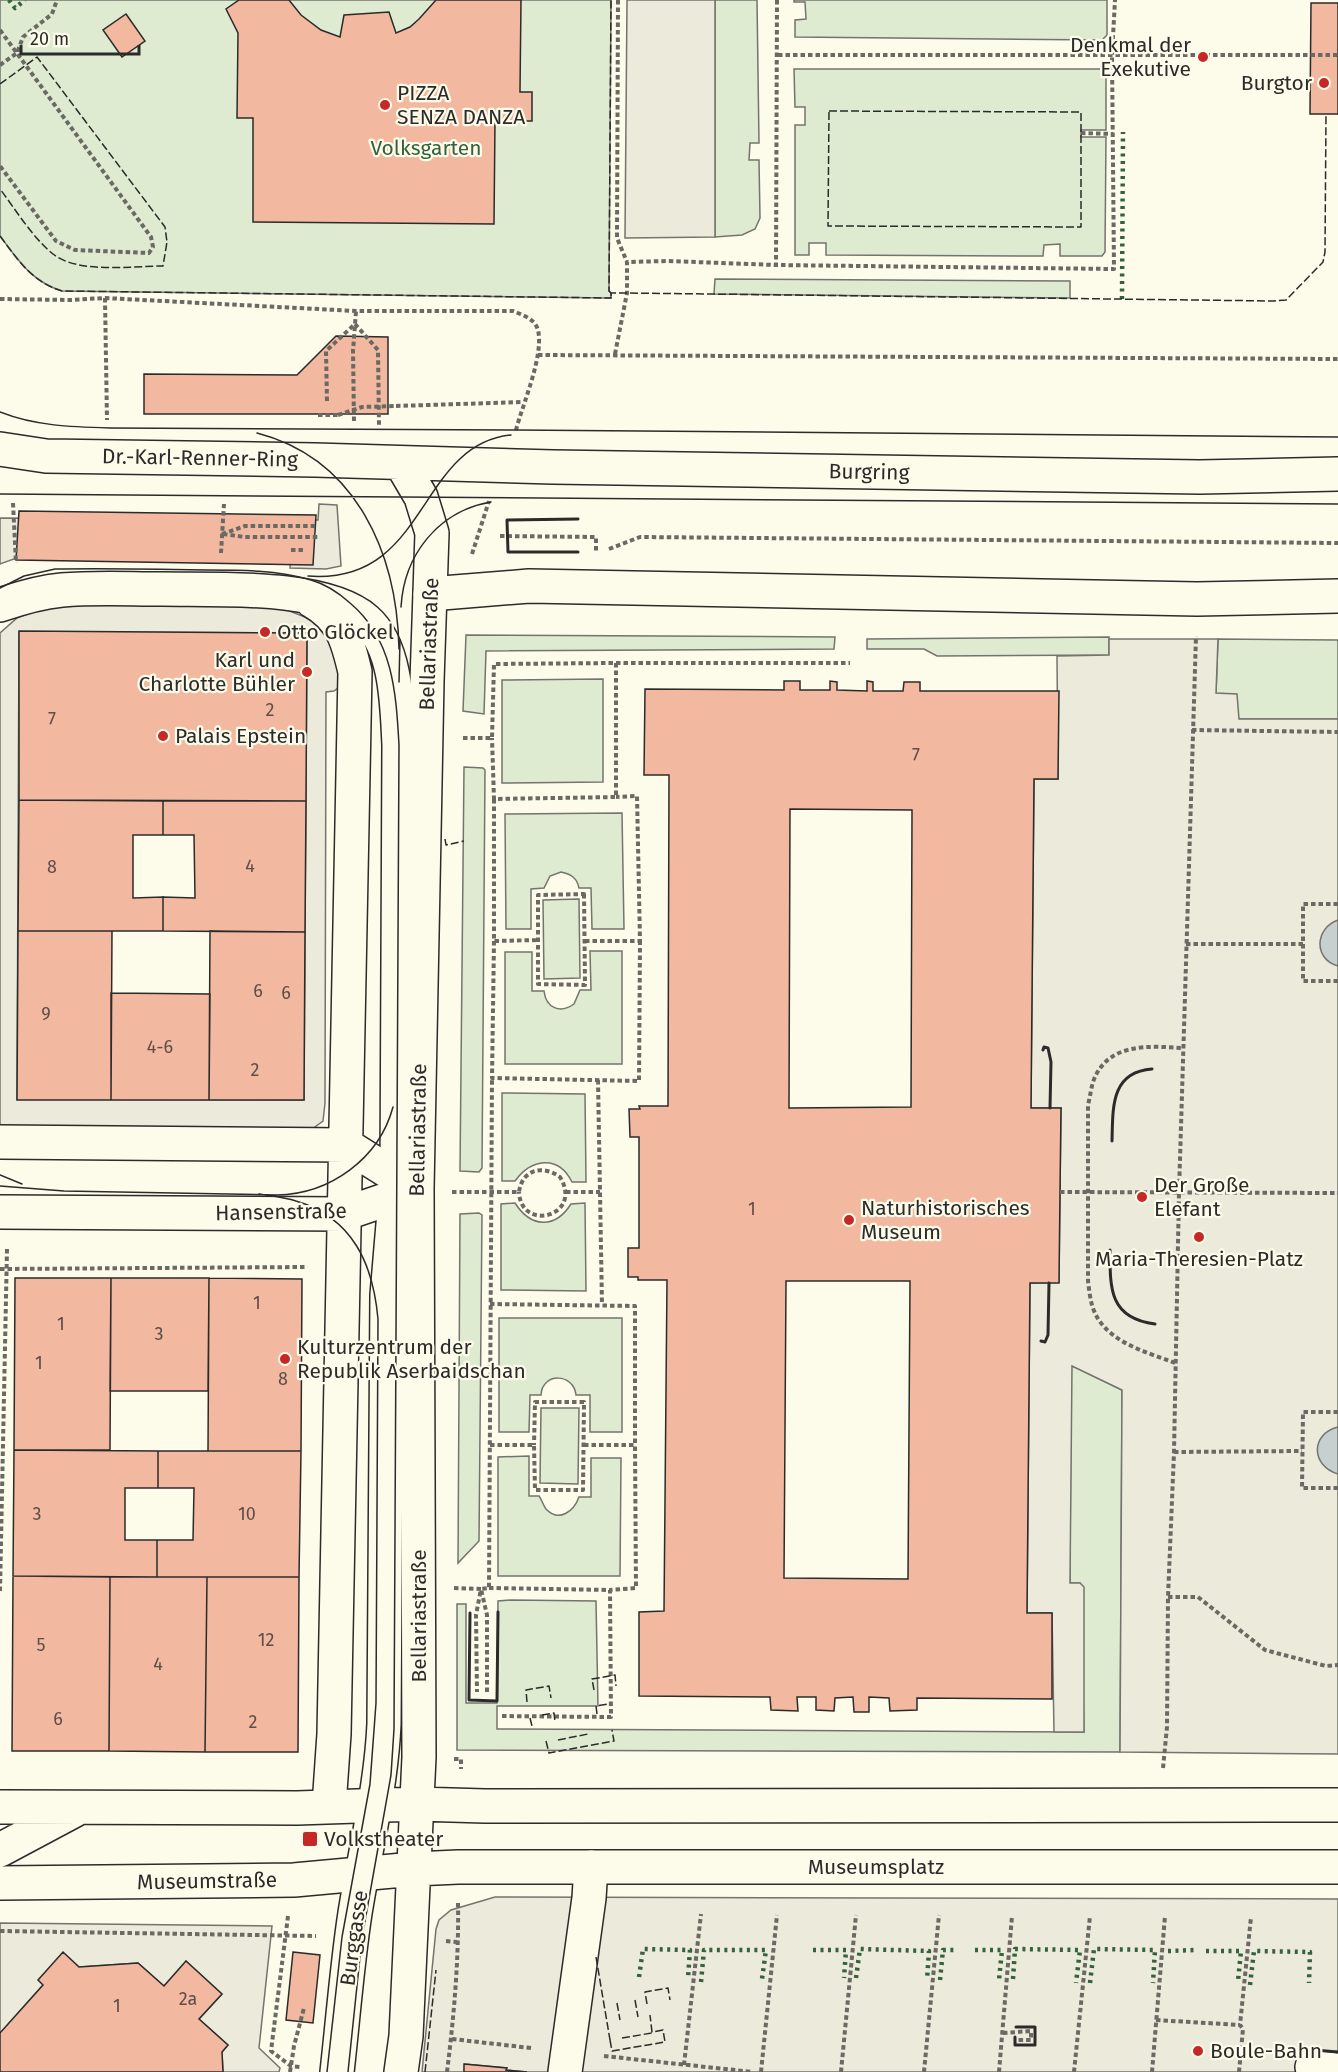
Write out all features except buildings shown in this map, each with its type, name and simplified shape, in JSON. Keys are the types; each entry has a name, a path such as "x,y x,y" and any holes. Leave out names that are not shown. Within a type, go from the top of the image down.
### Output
{"main road":[{"name":"Dr.-Karl-Renner-Ring","path":"3,452 46,456 401,463"},
{"name":"Burgring","path":"401,463 1200,477 1338,474"},
{"name":"Bellariastraße","path":"401,463 421,497 432,533 403,1188 419,1573 417,1803"},
{"path":"430,594 529,586 1197,599 1338,596"},
{"path":"0,605 18,598 60,590 270,590 334,603 351,609 367,621 382,645 390,665 397,697 403,1188"},
{"path":"306,597 319,605 341,626 350,647 355,672 334,1734 329,1806"},
{"path":"0,1142 346,1145 403,1188"},
{"name":"Bellariastraße","path":"376,1804 384,1724 387,1295 403,1188"},
{"name":"Hansenstraße","path":"5,1212 344,1214 403,1188"},
{"path":"401,2072 406,2036 417,1803"},
{"path":"0,1807 329,1806 417,1803 485,1806 1338,1805"},
{"name":"Burggasse","path":"337,2072 352,1938 376,1804"},
{"path":"0,1850 79,1808"},
{"path":"566,2062 589,1898 591,1867"},
{"name":"Museumsplatz","path":"414,1869 1338,1867"},
{"name":"Museumstraße","path":"0,1883 294,1880 414,1869"}],"path":[{"path":"0,65 17,53 22,37 52,14 57,0"},
{"path":"615,354 627,293 627,262 617,238 618,0"},
{"path":"776,265 777,0"},
{"path":"627,262 1114,269 1112,55 1114,0"},
{"path":"0,30 151,237 153,247 149,253 105,252 75,250 56,241 0,166"},
{"path":"778,56 1338,55"},
{"path":"1082,133 1113,134"},
{"path":"0,299 105,298 356,311 513,311 528,316 537,328 538,355 1338,359"},
{"path":"105,298 107,420"},
{"path":"354,421 356,311"},
{"path":"327,401 326,351 355,324"},
{"path":"355,324 378,350 379,428"},
{"path":"318,415 338,415 362,407 523,402"},
{"path":"222,534 224,504"},
{"path":"222,534 245,526 318,526"},
{"path":"222,534 245,537 318,537"},
{"path":"501,536 596,537 596,555 640,537 1338,543"},
{"path":"291,550 305,550"},
{"path":"1162,1771 1167,1727 1168,1597 1174,1452 1182,1048 1197,599"},
{"path":"616,663 616,797"},
{"path":"489,1588 494,664 850,663"},
{"path":"1192,730 1338,732"},
{"path":"456,738 492,738"},
{"path":"492,1078 639,1081 640,940 637,796 494,799"},
{"path":"585,894 585,941 585,985 538,984 538,895 585,894"},
{"path":"1338,904 1303,904 1303,981 1338,981"},
{"path":"494,941 538,940"},
{"path":"585,941 640,940"},
{"path":"1186,944 1303,944"},
{"path":"1175,1363 1130,1346 1106,1330 1092,1307 1088,1281 1088,1105 1094,1080 1108,1059 1133,1047 1182,1048"},
{"path":"598,1080 602,1305"},
{"path":"538,1170 546,1170 560,1177 566,1192 561,1207 549,1216 540,1216 526,1210 519,1198 519,1192 525,1177 538,1170"},
{"path":"452,1192 519,1192"},
{"path":"566,1192 600,1192"},
{"path":"1060,1192 1338,1192"},
{"path":"0,1590 5,1212"},
{"path":"0,1269 313,1267"},
{"path":"449,1587 610,1590 636,1588 635,1306 490,1304"},
{"path":"535,1402 584,1402 583,1490 535,1490 534,1445 535,1402"},
{"path":"1338,1412 1303,1412 1302,1450 1302,1488 1338,1488"},
{"path":"490,1444 534,1445"},
{"path":"584,1445 635,1445"},
{"path":"1174,1452 1302,1450"},
{"path":"477,1692 476,1615 481,1589"},
{"path":"481,1589 487,1615 487,1692"},
{"path":"500,1716 611,1717 610,1590"},
{"path":"1168,1597 1198,1597 1265,1650 1326,1666 1338,1665"},
{"path":"447,2072 452,2039 458,1942 458,1893"},
{"path":"684,2065 701,1914"},
{"path":"841,2072 856,1914"},
{"path":"761,2072 777,1915"},
{"path":"924,2072 939,1915"},
{"path":"999,2072 1012,1916"},
{"path":"1074,2072 1090,1916"},
{"path":"1152,2072 1165,1916"},
{"path":"1239,2072 1243,2029 1240,2025 1251,1917"},
{"path":"0,1930 285,1934"},
{"path":"1156,2020 1240,2025"},
{"path":"290,2072 299,2022"},
{"path":"1002,2032 1031,2031 1031,2040 1015,2040"},
{"path":"452,2039 498,2044"},
{"path":"566,2062 684,2065 753,2072"}],"green space":[{"name":"Volksgarten","path":"0,0 611,0 609,291 611,298 62,291 51,287 26,269 0,236"},
{"path":"715,0 757,0 759,143 750,143 749,160 759,160 760,218 755,229 742,235 715,237"},
{"path":"794,0 1107,0 1107,35 1102,40 795,37 795,20 806,19 805,2 794,2"},
{"path":"794,69 1101,69 1106,75 1106,130 1081,130 1081,137 1106,137 1105,252 1102,256 1060,256 1060,244 1044,245 1043,256 826,255 826,243 809,243 809,255 795,255 795,125 805,125 805,107 795,107"},
{"path":"715,279 1070,281 1070,298 714,294"},
{"path":"466,635 835,637 834,649 486,651 484,714 463,711"},
{"path":"1109,637 1109,655 937,656 924,649 867,649 867,639"},
{"path":"1218,639 1338,640 1338,719 1239,719 1216,694"},
{"path":"603,679 603,782 502,783 502,680"},
{"path":"464,767 485,770 482,1168 479,1172 460,1171"},
{"path":"622,813 624,929 592,929 591,888 579,888 573,877 561,872 550,876 544,888 531,889 531,929 506,929 505,814"},
{"path":"579,899 580,978 544,979 543,900"},
{"path":"590,951 622,951 622,1064 505,1064 505,952 532,952 532,991 544,991 545,997 554,1008 564,1009 574,1004 580,990 591,990"},
{"path":"502,1093 585,1094 586,1182 572,1182 559,1167 544,1163 529,1168 515,1181 502,1181"},
{"path":"515,1203 528,1217 543,1222 558,1218 571,1204 585,1203 586,1291 501,1290 501,1204"},
{"path":"479,1213 482,1215 479,1541 458,1563 460,1214"},
{"path":"499,1318 622,1318 622,1432 590,1432 590,1395 576,1395 570,1382 558,1378 547,1382 541,1395 530,1395 529,1432 499,1432"},
{"path":"1071,1365 1122,1390 1120,1752 457,1750 457,1604 466,1604 466,1703 497,1703 498,1601 511,1600 596,1601 598,1706 497,1706 497,1729 1084,1732 1080,1583 1070,1583"},
{"path":"541,1408 579,1408 578,1484 540,1483"},
{"path":"529,1456 529,1496 539,1496 546,1509 556,1515 570,1511 579,1497 591,1497 591,1458 621,1458 620,1576 498,1576 498,1457"}],"shaded area":[{"path":"627,0 715,0 715,237 625,238"},
{"path":"319,504 337,505 341,566 326,569 290,568 291,551 33,552 0,564 0,518 318,520"},
{"path":"226,602 282,608 310,619 332,641 339,666 338,688 326,692 325,1103 323,1121 312,1129 0,1137 0,633 17,618 52,604","holes":["19,632 307,633 304,1100 17,1099"]},
{"name":"Maria-Theresien-Platz","path":"1109,639 1218,639 1216,693 1237,694 1239,719 1338,719 1338,1754 1120,1752 1122,1390 1072,1366 1070,1583 1080,1583 1084,1587 1084,1732 1054,1732 1052,1613 1027,1613 1030,1283 1059,1282 1061,1108 1031,1108 1034,779 1058,779 1057,656 1109,655"},
{"path":"1338,920 1338,966 1324,957 1320,943 1325,930"},
{"path":"1338,1427 1338,1474 1323,1464 1317,1450 1322,1436"},
{"path":"495,1897 1338,1899 1338,2052 1314,2050 1312,2072 527,2072 465,2064 464,2072 422,2072 436,1929 439,1920 451,1910"},
{"path":"0,1923 272,1926 259,2048 280,2068 279,2072 223,2072 222,2052 228,2045 199,2019 222,1994 186,1961 164,1986 138,1963 79,1967 63,1953 43,1985 0,2033"}],"tram line":[{"path":"0,412 40,423 110,428 1338,437"},
{"path":"257,433 292,446 321,464 345,488 365,515 380,546 390,579 399,649"},
{"path":"308,576 348,573 377,559 400,538 456,463 480,444 511,435"},
{"path":"0,494 1338,504"},
{"path":"401,607 409,570 427,538 455,515 491,502"},
{"path":"0,588 24,576 55,569 246,571 272,572 298,577 327,586 350,603 375,633 390,668 394,686 399,745 394,1729 391,1775 362,1938 348,2072"},
{"path":"399,682 400,640"},
{"path":"0,1186 64,1191 277,1195 297,1193 316,1188 350,1170 376,1143 393,1107"},
{"path":"0,1175 22,1184"},
{"path":"259,1194 291,1200 316,1209 346,1231 365,1262 371,1280 378,1319 376,1703 370,1784 342,1937 327,2072"}],"hedge":[{"path":"9,0 15,8 25,0"},
{"path":"1122,299 1123,132"},
{"path":"639,1977 643,1949 690,1950 688,1978"},
{"path":"856,1978 860,1949 929,1951 927,1980"},
{"path":"1013,1979 1015,1949 1080,1950 1076,1983"},
{"path":"1090,1983 1094,1949 1155,1950 1153,1983"},
{"path":"701,1982 704,1950 766,1950 762,1979"},
{"path":"813,1950 846,1950 844,1978"},
{"path":"940,1980 943,1950 957,1950"},
{"path":"975,1950 1002,1950 999,1980"},
{"path":"1168,1951 1196,1950"},
{"path":"1206,1951 1241,1951 1238,1981"},
{"path":"1250,1985 1254,1951 1310,1952 1309,1983"}],"fence":[{"path":"0,236 34,276 62,291 611,298 609,291 611,0"},
{"path":"0,84 37,57 165,227 167,242 163,266 106,268 91,267 64,260 53,254 38,240 0,189"},
{"path":"829,111 1081,112 1081,227 828,226 829,111"},
{"path":"611,296 611,293 627,293 1286,300 1323,262 1326,114"},
{"path":"445,839 446,845 464,841"},
{"path":"594,1690 592,1679 615,1675 616,1686"},
{"path":"527,1702 526,1690 549,1686 551,1698"},
{"path":"597,1714 596,1706 608,1704"},
{"path":"542,1715 554,1713 555,1722"},
{"path":"530,1718 532,1726"},
{"path":"546,1741 549,1753 614,1741 612,1730"},
{"path":"558,1740 588,1734"},
{"path":"596,1957 610,2040"},
{"path":"425,2072 436,1970"},
{"path":"647,2004 645,1992 668,1988 670,2000"},
{"path":"635,2000 638,2017"},
{"path":"617,2003 620,2020"},
{"path":"610,2040 612,2051 665,2042 663,2030 652,2032 650,2015"},
{"path":"622,2038 652,2033"}],"wall":[{"path":"578,519 507,520 508,552 578,552"},
{"path":"1043,1050 1044,1047 1048,1048 1051,1062 1050,1108"},
{"path":"1112,1141 1114,1105 1121,1085 1128,1077 1152,1069"},
{"path":"1110,1250 1112,1289 1115,1299 1129,1315 1140,1321 1155,1324"},
{"path":"1041,1341 1045,1342 1048,1335 1049,1283"},
{"path":"470,1613 469,1700 497,1701 498,1612"},
{"path":"1015,2037 1015,2045 1035,2045 1035,2027 1016,2027"},
{"path":"1314,2056 1314,2050 1338,2052"}],"place":[{"name":"Denkmal der Exekutive","path":"1203,57"},
{"name":"Burgtor","path":"1324,83"},
{"name":"PIZZA SENZA DANZA","path":"385,105"},
{"name":"Otto Glöckel","path":"265,632"},
{"name":"Karl und Charlotte Bühler","path":"307,672"},
{"name":"Palais Epstein","path":"163,736"},
{"name":"Der Große Elefant","path":"1142,1197"},
{"name":"Naturhistorisches Museum","path":"849,1220"},
{"name":"Maria-Theresien-Platz","path":"1199,1237"},
{"name":"Kulturzentrum der Republik Aserbaidschan","path":"285,1359"},
{"name":"Volkstheater","path":"310,1839"},
{"name":"Boule-Bahn","path":"1198,2051"}]}
